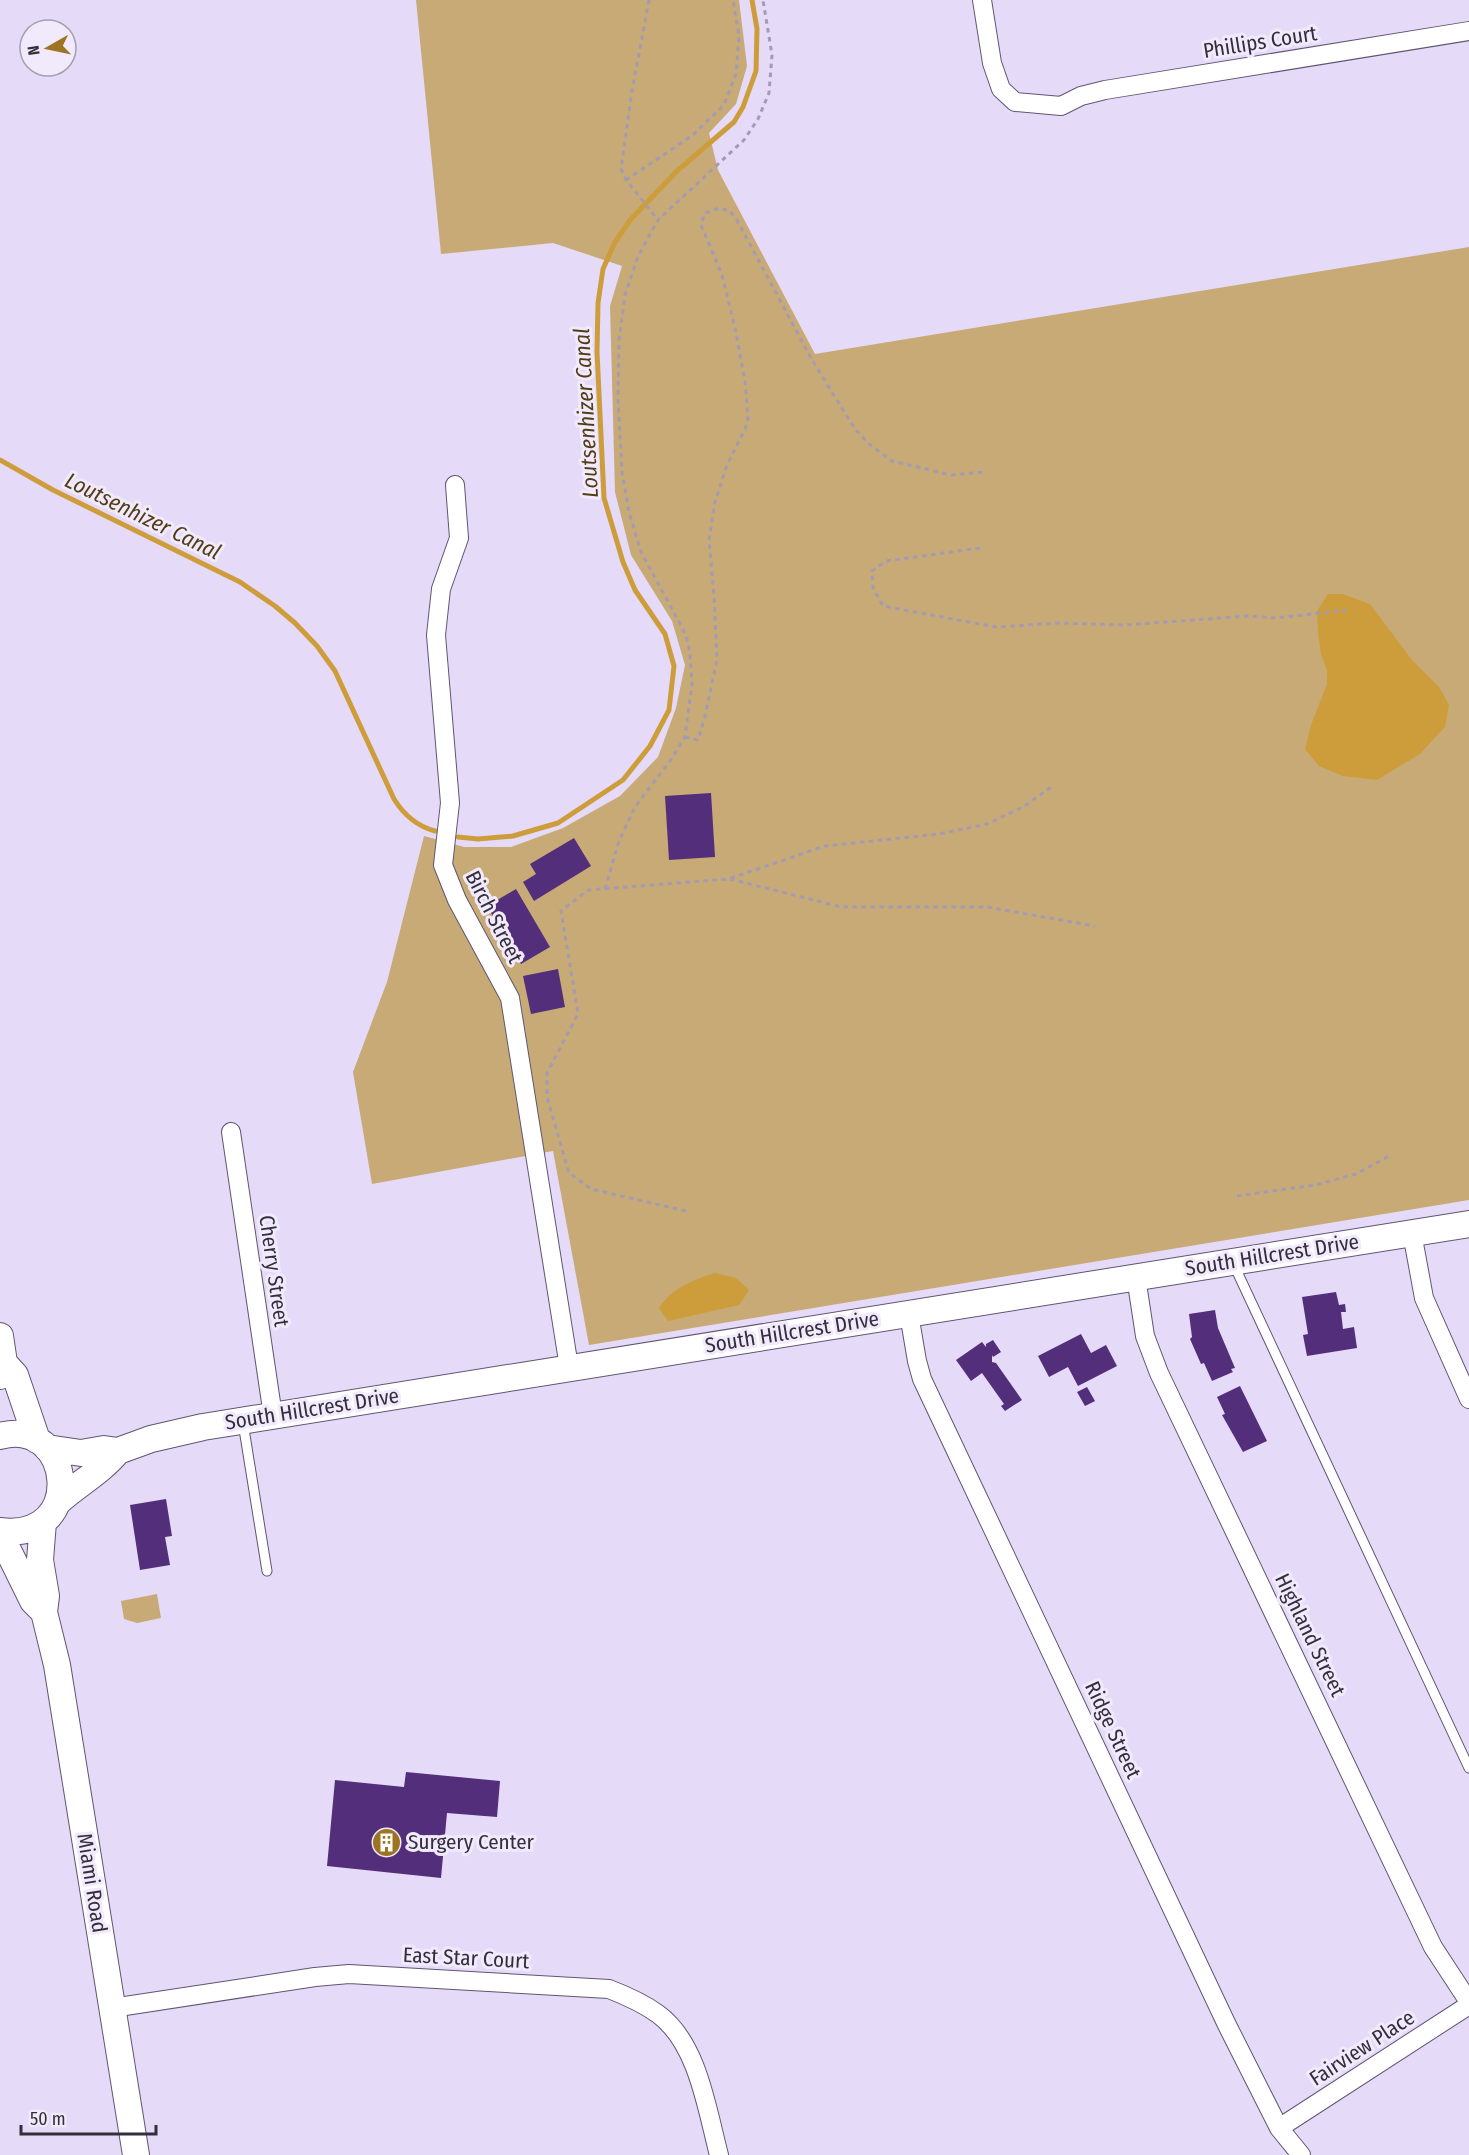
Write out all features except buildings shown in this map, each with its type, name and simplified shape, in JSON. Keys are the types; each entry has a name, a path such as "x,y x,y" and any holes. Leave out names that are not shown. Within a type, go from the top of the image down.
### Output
{"street":[{"name":"Phillips Court","path":"982,0 992,63 1001,89 1015,102 1061,106 1081,96 1105,90 1469,31"},
{"name":"Birch Street","path":"455,485 459,538 441,589 436,635 450,802 443,865 457,900 510,998 569,1367"},
{"name":"Cherry Street","path":"231,1132 273,1416"},
{"name":"South Hillcrest Drive","path":"0,1436 22,1435 42,1444 81,1453 105,1449 118,1451 174,1433 242,1421 1469,1224"},
{"path":"1412,1233 1424,1298 1469,1399"},
{"name":"Highland Street","path":"1136,1278 1144,1336 1159,1373 1433,1947 1469,2004"},
{"name":"Ridge Street","path":"909,1314 922,1379 1227,2025 1279,2128 1301,2155"},
{"path":"0,1336 2,1369 15,1375 42,1444 56,1460 62,1487 58,1501"},
{"name":"South Hillcrest Drive","path":"43,1522 58,1501 109,1462 118,1451"},
{"path":"0,1533 29,1530 43,1522"},
{"name":"Miami Road","path":"43,1522 40,1560 46,1596 44,1612 57,1665 136,2155"},
{"name":"Miami Road","path":"0,1533 33,1601 44,1612"},
{"name":"East Star Court","path":"112,2008 348,1974 609,1989 635,1999 660,2015 682,2040 696,2069 719,2155"},
{"name":"Fairview Place","path":"1279,2128 1469,2004"}],"lane":[{"path":"1232,1261 1469,1768"},
{"path":"242,1421 267,1571"}],"path":[{"path":"649,0 632,91 621,169 626,180 658,220"},
{"path":"626,180 693,135 724,105 736,74 739,36 733,0"},
{"path":"605,889 619,841 635,807 685,737 692,684 686,635 641,552 629,512 622,472 618,398 619,340 625,295 638,256 658,220 744,140 758,119 769,93 772,55 764,0"},
{"path":"685,737 698,740 712,686 717,660 709,540 715,502 727,465 746,427 748,418 745,381 735,328 722,276 701,225 705,213 719,208 730,211 738,222 812,360 855,429 869,444 892,461 951,475 986,471"},
{"path":"981,548 885,561 872,571 873,588 883,606 996,627 1057,623 1125,625 1247,616 1276,618 1346,610"},
{"path":"686,1211 591,1189 569,1173 547,1096 547,1073 578,1014 561,911 588,890 728,879 825,846 939,834 987,824 1023,807 1054,785"},
{"path":"728,879 841,907 987,906 1095,926"},
{"path":"1237,1196 1316,1185 1356,1174 1391,1155"}],"shaded area":[{"path":"416,0 739,0 747,66 736,104 709,133 718,170 815,354 1469,247 1469,1200 589,1345 553,1151 372,1184 353,1072 387,982 424,836 464,847 511,847 563,828 620,796 658,757 676,708 685,665 672,621 631,555 615,492 610,306 622,266 553,243 441,254"},
{"path":"1328,594 1343,594 1370,604 1412,660 1439,687 1449,705 1445,727 1420,754 1377,780 1343,776 1319,766 1305,749 1311,725 1327,684 1327,671 1321,654 1318,633 1317,611"},
{"path":"715,1273 736,1278 749,1290 739,1305 668,1321 659,1308 664,1301 684,1286"},
{"path":"157,1594 161,1618 137,1623 124,1619 121,1601"}],"waterway":[{"name":"Loutsenhizer Canal","path":"458,837 478,839 513,836 558,823 623,780 650,746 669,710 674,666 665,634 635,590 623,562 604,498 597,352 598,303 603,269 615,242 631,219 677,171 734,122 743,107 756,71 757,29 752,0"},
{"name":"Loutsenhizer Canal","path":"0,460 53,490 240,582 295,623 317,646 335,671 398,805 416,823 435,831"}],"place":[{"name":"Surgery Center","path":"387,1842"}]}
